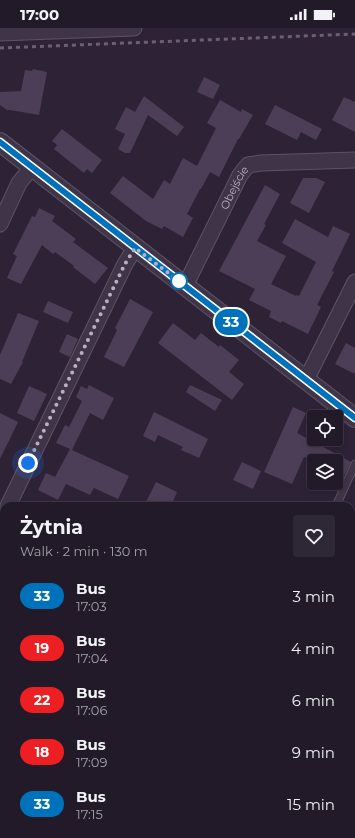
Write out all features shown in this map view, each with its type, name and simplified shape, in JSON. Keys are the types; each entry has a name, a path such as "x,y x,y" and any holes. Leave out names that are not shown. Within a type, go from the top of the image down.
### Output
{"street":[{"path":"0,33 134,28"},
{"path":"0,142 355,418"},
{"name":"Obejście","path":"185,286 240,175 248,165 260,163 355,160"},
{"path":"0,224 19,183 32,168"},
{"path":"10,502 125,264 135,248"},
{"path":"306,380 355,282"}],"lane":[{"path":"338,502 355,464"}],"building":[{"path":"33,69 47,72 39,115 7,110 0,105 0,92 21,91 25,70 32,71"},
{"path":"204,77 220,85 213,99 197,92"},
{"path":"144,96 184,127 177,136 148,115 130,153 125,153 118,149 125,134 115,129 126,107 135,112"},
{"path":"344,97 355,102 355,132 332,120"},
{"path":"220,100 241,112 242,109 253,115 238,139 219,177 210,172 200,189 187,214 193,218 183,237 164,226 162,229 146,221 110,193 123,176 153,199 164,180 170,184 183,158 197,166 216,128 207,123"},
{"path":"275,105 322,129 316,140 301,132 297,140 265,124"},
{"path":"62,129 102,160 92,173 87,169 84,173 54,149 57,145 52,141"},
{"path":"303,178 316,178 325,182 309,213 290,203"},
{"path":"265,185 280,194 257,241 286,256 271,284 299,296 316,262 282,243 295,219 328,237 333,226 350,234 332,271 334,272 317,305 321,307 308,334 282,321 281,323 269,317 271,311 249,300 255,289 219,271"},
{"path":"39,208 55,216 52,221 76,239 73,242 108,268 95,284 55,252 53,254 42,245 21,284 7,278 17,256 13,254 32,216 35,217"},
{"path":"130,299 153,312 124,367 104,357 117,330 115,328"},
{"path":"48,301 73,312 68,323 43,312"},
{"path":"18,313 39,321 23,362 11,384 0,379 0,355"},
{"path":"173,323 195,340 201,333 219,347 220,345 239,360 229,372 244,384 232,400 158,343"},
{"path":"67,334 78,339 70,357 59,352"},
{"path":"346,343 355,348 355,374 335,364"},
{"path":"89,385 114,398 103,420 90,413 72,450 129,476 118,499 94,488 90,495 66,484 58,500 38,490 46,473 55,477 70,449 56,443 65,425 69,427 82,401 76,397 81,386 87,389"},
{"path":"190,385 222,400 215,411 186,392"},
{"path":"29,386 47,394 34,421 17,413"},
{"path":"293,407 306,413 297,433 307,438 307,446 321,446 336,454 307,454 307,459 304,457 292,484 264,472"},
{"path":"154,412 208,439 199,458 181,450 183,447 158,435 155,442 143,436"},
{"path":"0,413 18,422 0,459"},
{"path":"343,458 351,462 343,478"},
{"path":"242,462 261,471 253,489 233,480"},
{"path":"156,482 177,492 173,502 146,502"}],"railway":[{"path":"0,48 355,34"}],"bus line":[{"name":"33","path":"0,142 355,418"}],"route":[{"path":"28,463 125,264 135,248 179,281"}]}
